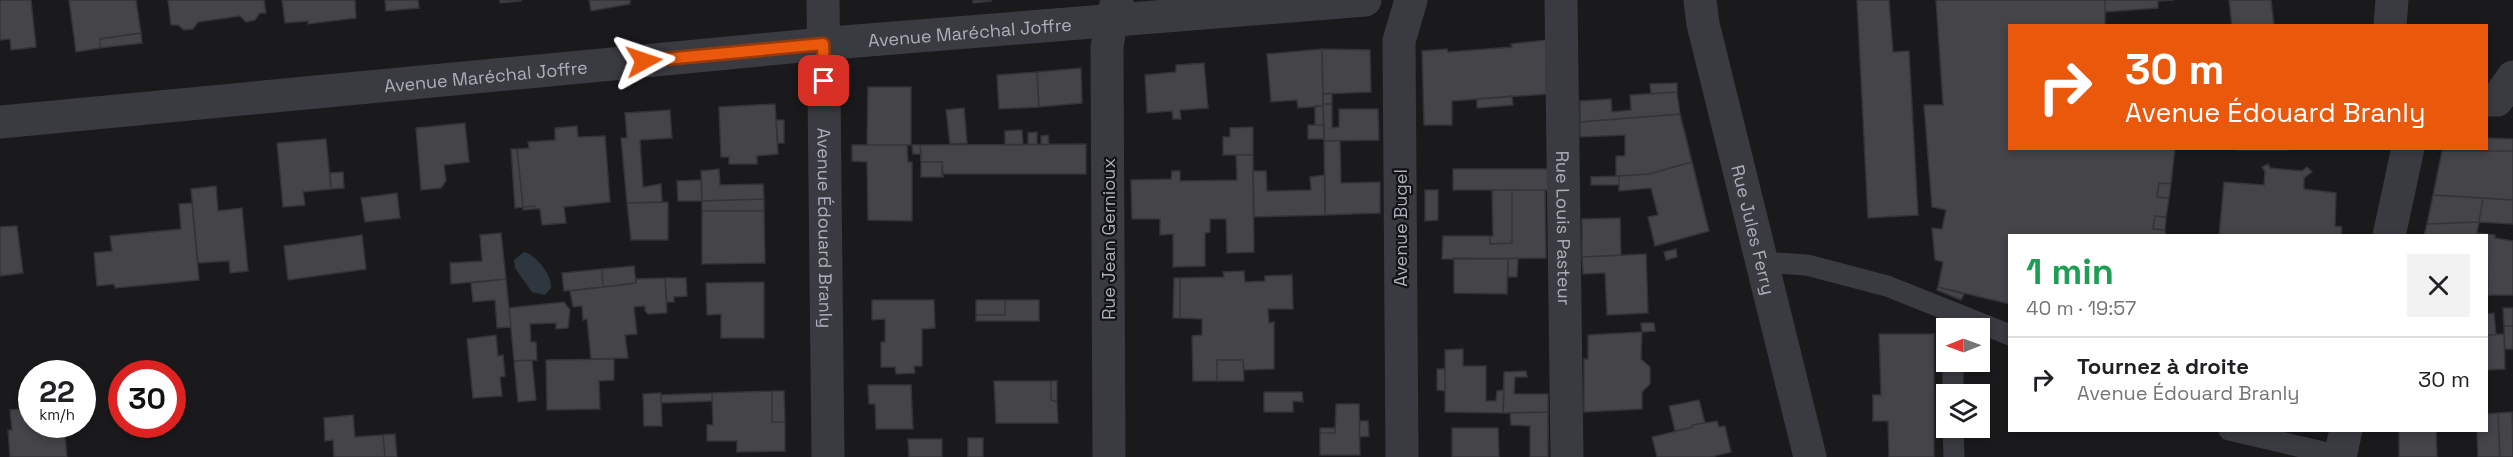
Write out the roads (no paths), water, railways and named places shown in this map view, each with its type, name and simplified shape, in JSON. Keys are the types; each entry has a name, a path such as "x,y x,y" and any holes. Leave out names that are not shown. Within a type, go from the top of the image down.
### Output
{"street":[{"name":"Avenue Édouard Branly","path":"823,0 828,457"},
{"name":"Avenue Maréchal Joffre","path":"0,122 823,44 1114,11 1365,0"},
{"name":"Avenue Bugel","path":"1402,457 1399,41 1411,0"},
{"name":"Rue Louis Pasteur","path":"1562,0 1567,457"},
{"name":"Rue Jules Ferry","path":"1700,0 1703,24 1810,457"},
{"path":"2390,24 2392,0"},
{"name":"Rue Jean Gernioux","path":"1109,457 1107,47 1114,11"},
{"path":"2488,100 2497,100 2513,77"},
{"path":"2389,234 2408,150"}],"lane":[{"path":"1761,262 1807,265 1845,273 1887,286 1946,318"},
{"path":"1990,331 2008,335"},
{"path":"2242,432 2342,448"},
{"path":"1953,438 1954,457"}]}
